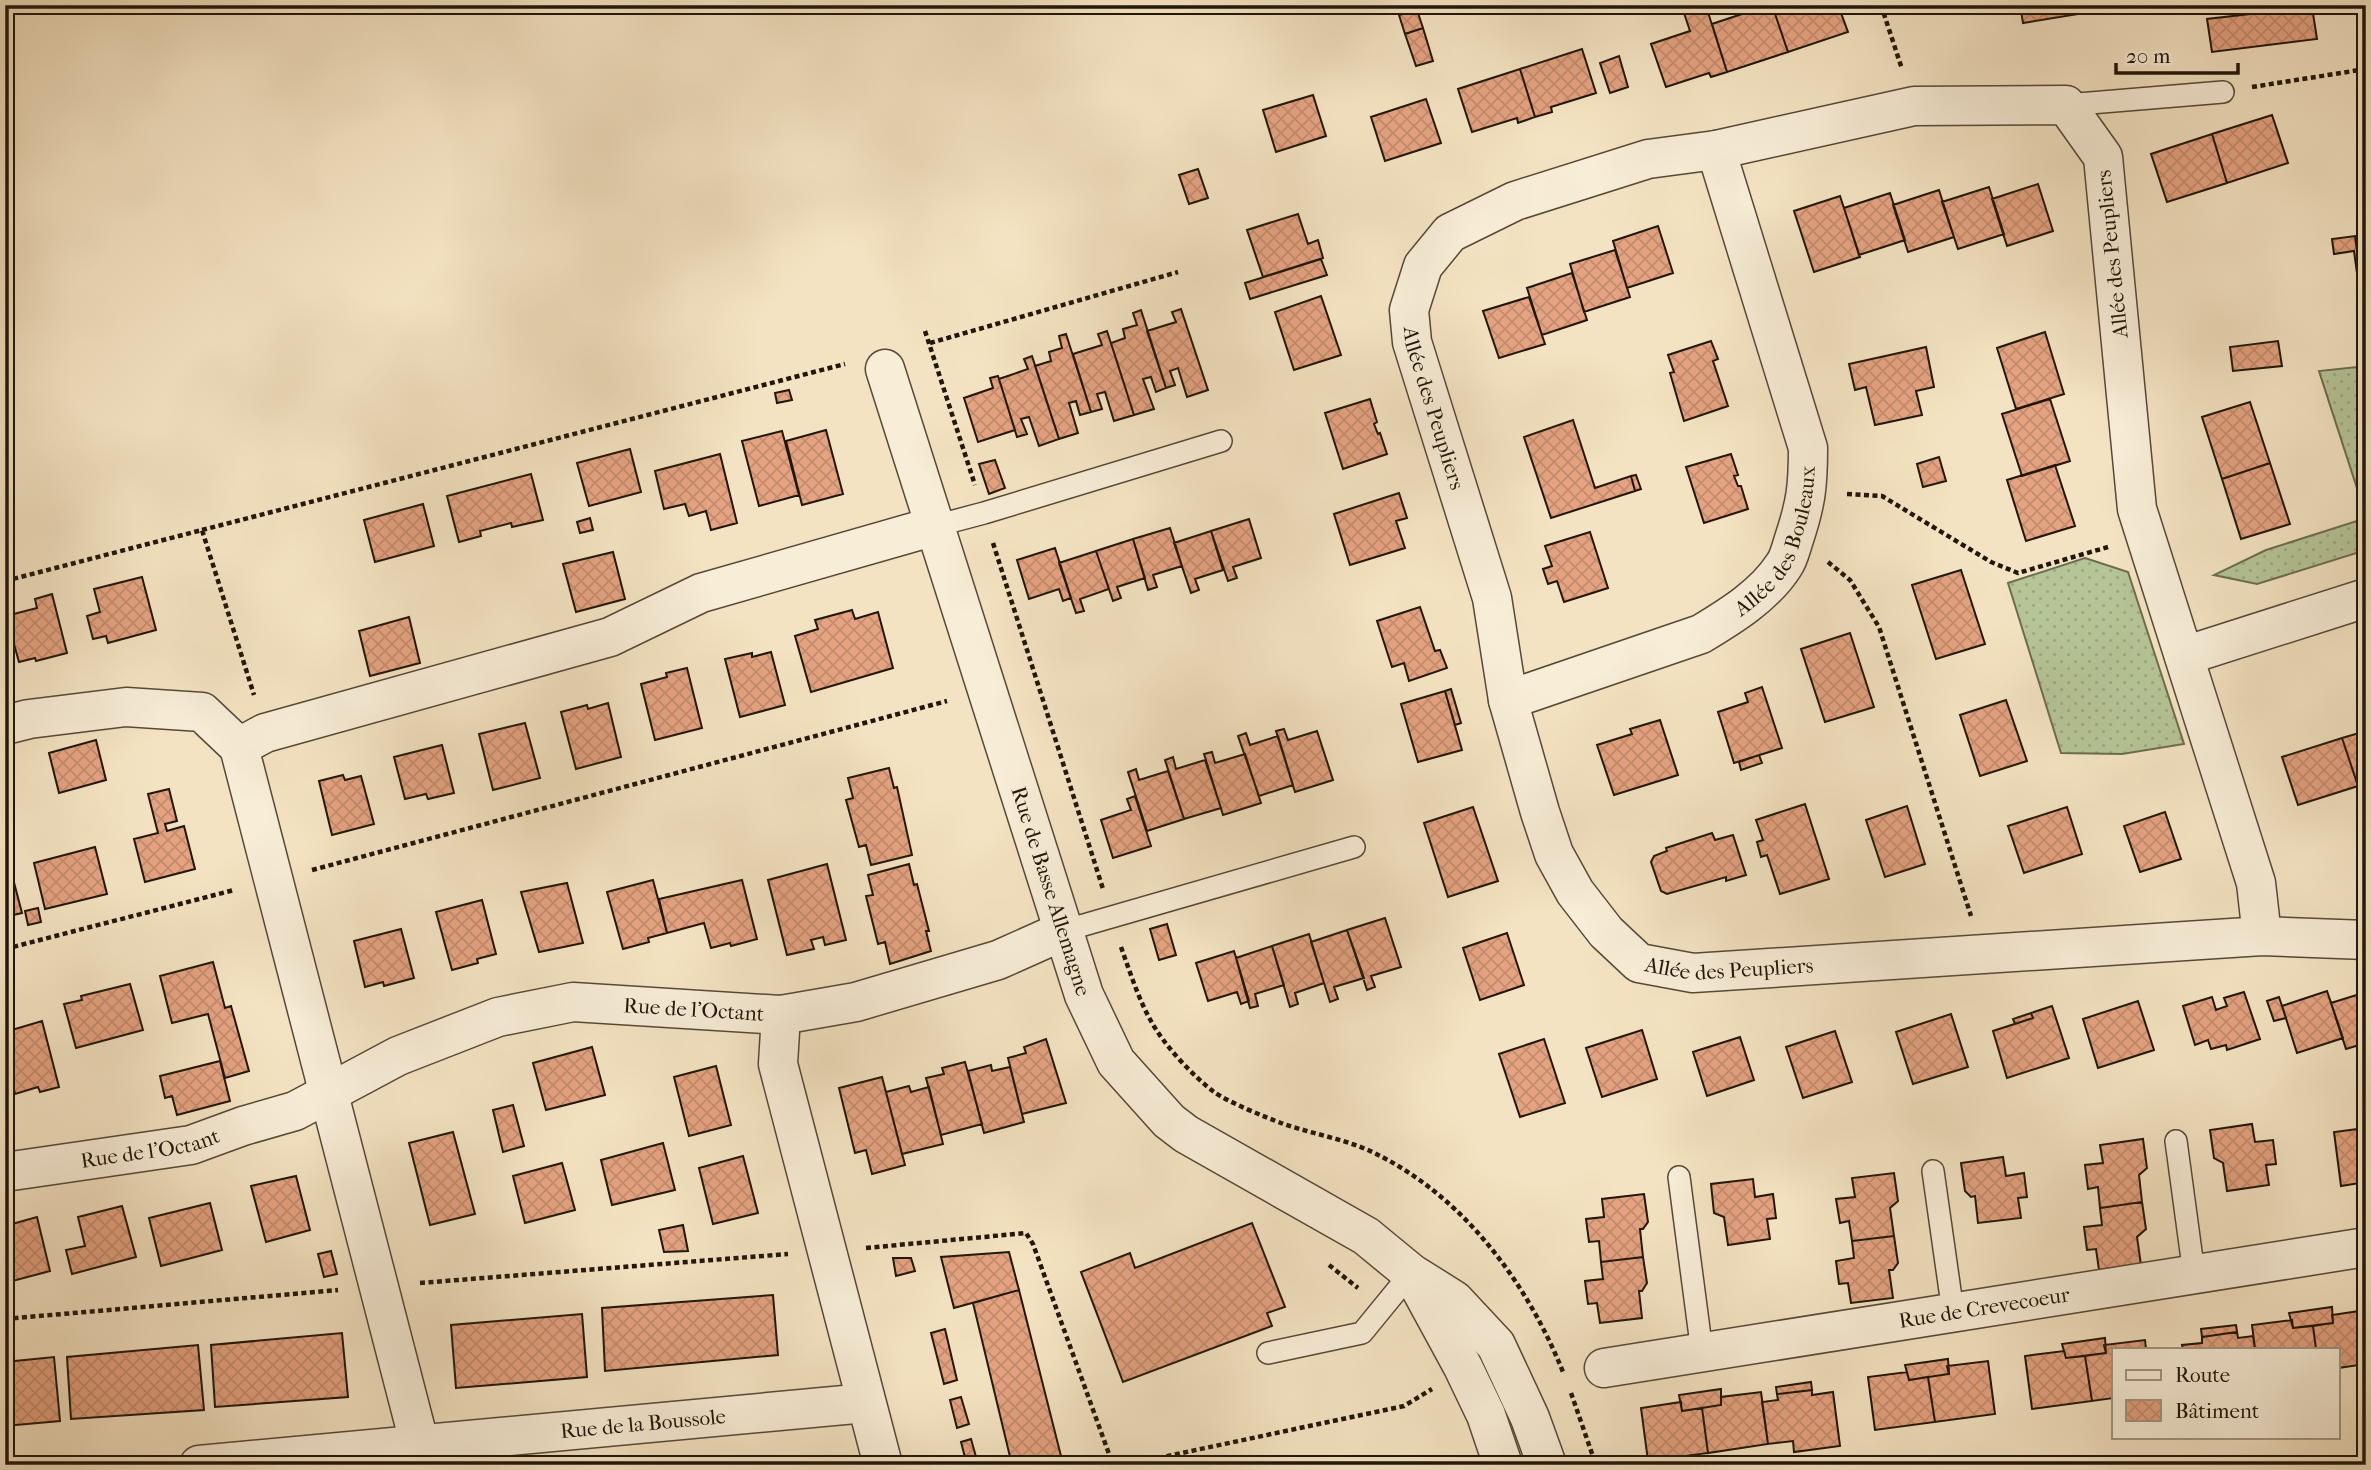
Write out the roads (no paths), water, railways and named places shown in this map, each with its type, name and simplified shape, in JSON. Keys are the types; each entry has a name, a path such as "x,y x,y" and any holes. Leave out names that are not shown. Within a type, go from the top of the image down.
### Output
{"street":[{"name":"Allée des Peupliers","path":"2262,936 2256,883 2137,509 2103,157 2066,105 1914,106 1716,150 1648,159 1515,201 1450,233 1423,265 1409,310 1412,342 1492,598 1508,700 1540,812 1554,854 1576,892 1606,932 1639,963 1693,973 2262,936 2366,940"},
{"name":"Allée des Bouleaux","path":"1508,700 1701,634 1729,617 1767,586 1785,564 1805,506 1808,489 1808,449 1716,150"},
{"name":"Rue de Basse Allemagne","path":"885,369 1084,995 1116,1062 1169,1121 1210,1148 1366,1236 1411,1273 1454,1300 1496,1345 1530,1418 1547,1465"},
{"path":"5,725 29,719 126,707 202,712 252,740 610,637 701,593 935,526"},
{"path":"2184,656 2366,598"},
{"path":"252,740 329,1094 423,1455"},
{"name":"Rue de l'Octant","path":"5,1172 191,1145 295,1111 398,1056 498,1017 573,1002 781,1015 856,1002 985,964 1063,931"},
{"path":"781,1015 778,1064 883,1465"},
{"name":"Rue de Crevecoeur","path":"1604,1368 2366,1247"},
{"name":"Rue de Basse Allemagne","path":"1411,1273 1463,1367 1486,1415 1503,1465"},
{"name":"Rue de la Boussole","path":"199,1465 423,1455 866,1403"}],"lane":[{"path":"2066,105 2223,92"},
{"path":"935,526 1221,441"},
{"path":"1063,931 1354,847"},
{"path":"2176,1142 2194,1274"},
{"path":"1933,1171 1953,1312"},
{"path":"1679,1177 1702,1352"},
{"path":"1268,1353 1362,1333 1411,1273"}]}
